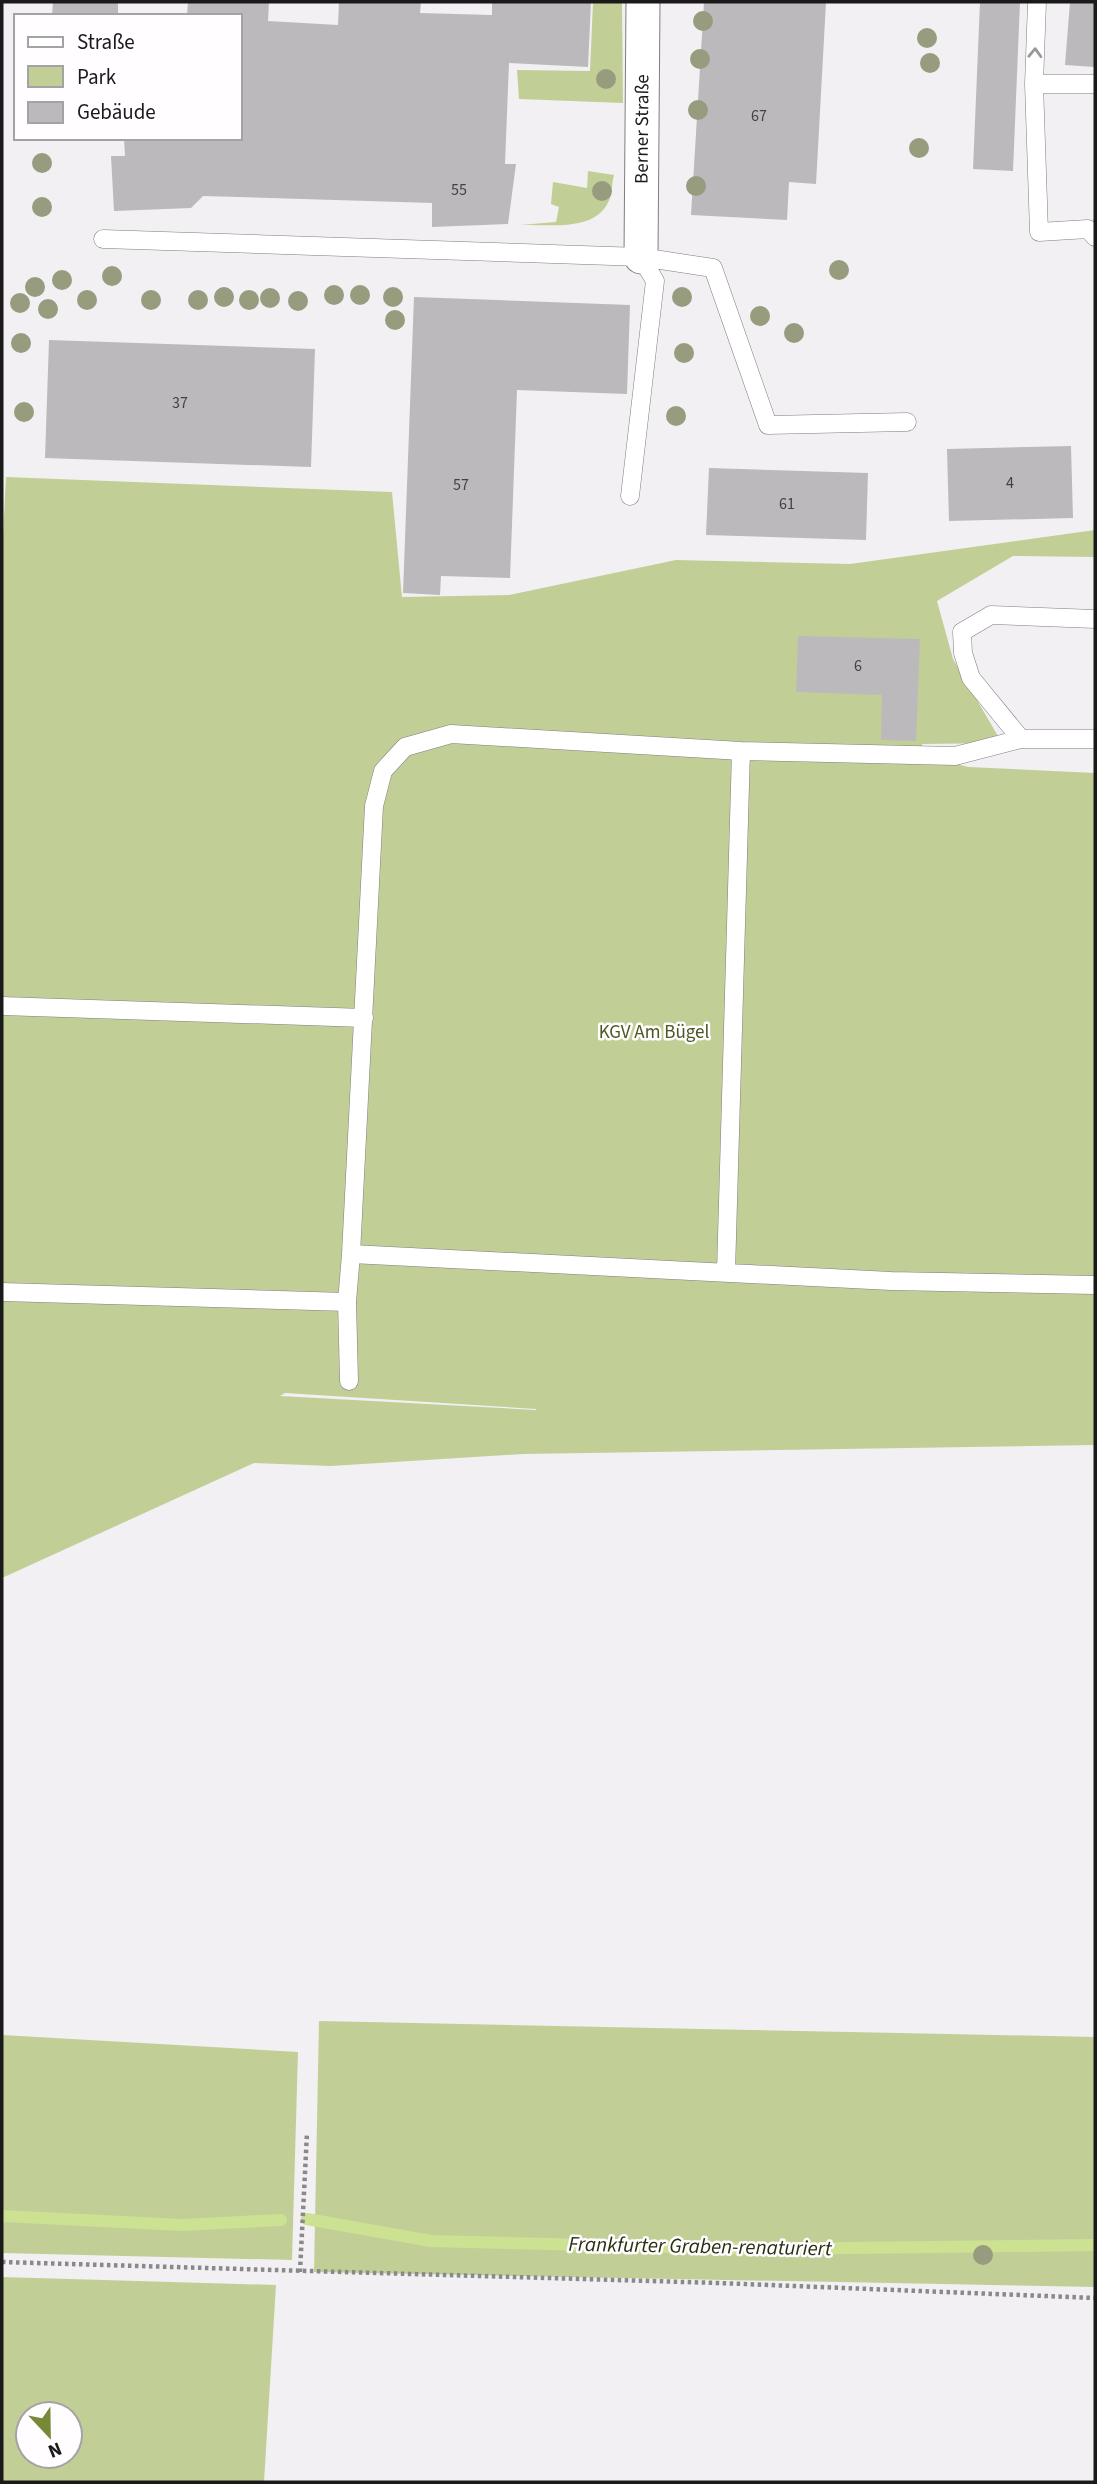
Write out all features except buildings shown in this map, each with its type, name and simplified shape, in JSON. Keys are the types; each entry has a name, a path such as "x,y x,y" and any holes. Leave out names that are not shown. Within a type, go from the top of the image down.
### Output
{"street":[{"name":"Berner Straße","path":"641,257 643,2"}],"lane":[{"path":"1037,2 1034,84 1039,232 1088,229 1095,237"},
{"path":"1034,84 1095,83"},
{"path":"103,239 641,257 713,268 768,425 907,422"},
{"path":"630,496 655,281 641,257"},
{"path":"1021,739 971,678 963,653 962,632 991,615 1095,619"},
{"path":"349,1381 347,1302 374,807 383,771 405,747 451,734 741,751 955,757 1021,739 1095,739"},
{"path":"726,1272 741,751"},
{"path":"2,1006 364,1018"},
{"path":"351,1254 891,1280 1095,1285"},
{"path":"2,1292 347,1302"}],"path":[{"path":"300,2272 307,2133"},
{"path":"2,2262 719,2283 1095,2298"}],"green space":[{"path":"593,2 622,2 623,103 519,99 517,70 590,71"},
{"path":"588,171 614,175 610,198 604,209 595,217 571,224 520,225 556,222 559,207 551,204 553,182 587,188"},
{"name":"KGV Am Bügel","path":"6,477 392,492 402,597 509,595 676,560 850,564 1095,530 1095,557 1013,556 937,601 953,659 1002,743 922,744 923,755 968,767 1095,773 1095,1445 523,1454 331,1466 254,1463 2,1578 2,559","holes":["285,1393 536,1410 280,1396"]},
{"path":"319,2021 1095,2037 1095,2287 314,2272"},
{"path":"2,2035 298,2052 292,2260 2,2253"},
{"path":"2,2277 276,2285 264,2482 2,2482"}],"waterway":[{"name":"Frankfurter Graben-renaturiert","path":"2,2216 182,2225 281,2220"},
{"name":"Frankfurter Graben-renaturiert","path":"307,2219 431,2241 759,2249 1095,2245"}]}
